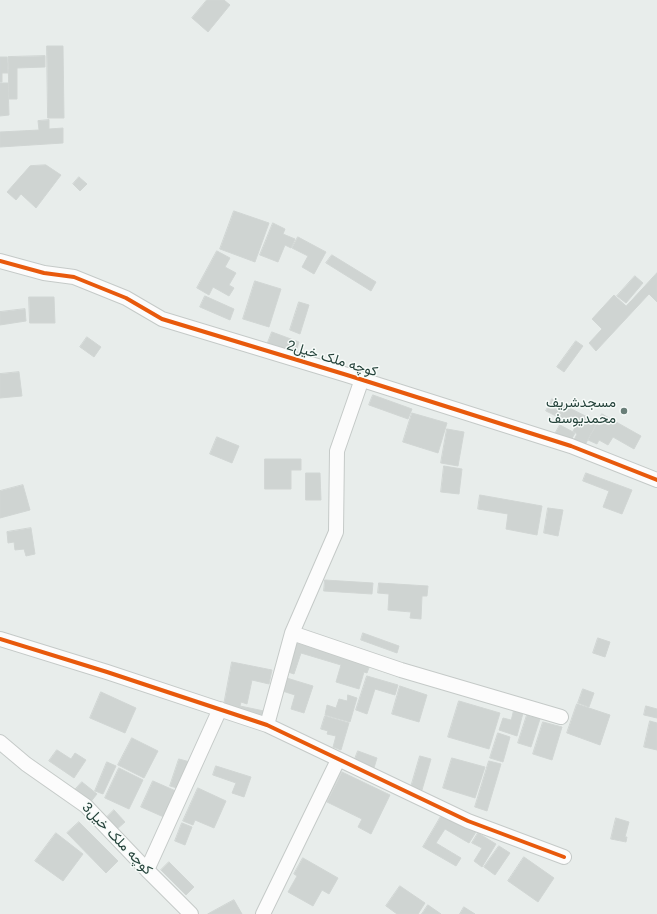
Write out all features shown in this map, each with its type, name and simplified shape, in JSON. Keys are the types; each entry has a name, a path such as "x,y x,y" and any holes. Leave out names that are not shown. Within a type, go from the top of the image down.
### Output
{"street":[{"name":"کوچه ملک خیل2","path":"0,261 44,273 74,277 126,298 162,319 362,379 571,446 657,480"},
{"path":"266,725 292,633 336,532 337,450 362,379"},
{"path":"292,633 401,670 561,717"},
{"path":"0,639 107,672 266,725 468,821 564,857"},
{"path":"147,870 220,709"},
{"name":"کوچه ملک خیل3","path":"0,742 26,764 86,806 191,914"},
{"path":"263,914 338,760"}],"building":[{"path":"207,0 224,0 230,5 208,32 192,18"},
{"path":"47,46 63,46 64,118 48,118"},
{"path":"45,56 45,67 17,68 17,99 9,99 8,57"},
{"path":"0,57 7,57 8,73 2,73 2,82 0,82"},
{"path":"0,83 8,83 9,115 0,116"},
{"path":"49,120 49,129 63,128 63,143 0,147 0,132 39,130 38,121"},
{"path":"46,165 61,175 36,208 21,194 16,200 7,192 30,166"},
{"path":"79,177 87,184 80,191 73,184"},
{"path":"234,211 269,223 255,262 220,249"},
{"path":"273,223 285,229 283,234 295,239 291,248 285,245 278,262 260,255"},
{"path":"298,237 326,252 314,274 302,267 308,256 292,248"},
{"path":"217,251 230,258 225,267 236,273 229,285 234,288 229,296 213,287 209,295 197,288"},
{"path":"332,255 376,282 371,291 326,263"},
{"path":"657,273 657,302 649,294 596,351 589,343 602,329 592,319 614,295 626,306"},
{"path":"635,276 643,283 626,303 617,296"},
{"path":"255,281 281,289 269,327 243,319"},
{"path":"205,296 234,309 230,320 200,307"},
{"path":"29,297 54,297 55,323 30,323"},
{"path":"299,302 309,305 300,334 290,330"},
{"path":"25,309 26,321 0,325 0,312"},
{"path":"272,332 299,342 295,355 267,345"},
{"path":"87,337 101,347 94,357 80,347"},
{"path":"576,341 583,346 564,372 557,367"},
{"path":"19,372 22,396 0,398 0,374"},
{"path":"373,395 412,409 408,419 369,405"},
{"path":"552,399 597,422 583,449 572,444 577,434 573,431 576,426 546,411"},
{"path":"412,413 447,423 438,453 403,442"},
{"path":"602,414 641,436 634,449 613,437 608,445 599,440 597,444 588,440"},
{"path":"560,425 575,433 570,442 555,434"},
{"path":"447,429 464,432 458,466 441,463"},
{"path":"217,437 239,446 232,463 210,454"},
{"path":"265,459 301,459 301,470 291,470 291,489 265,489"},
{"path":"444,466 462,469 459,494 441,492"},
{"path":"306,473 320,473 321,500 306,500"},
{"path":"586,473 632,490 622,514 603,507 609,491 583,481"},
{"path":"23,485 30,510 0,518 0,491"},
{"path":"480,495 542,506 537,535 506,529 508,514 478,509"},
{"path":"548,508 563,510 558,536 544,533"},
{"path":"31,528 35,554 26,556 24,549 15,550 14,542 8,543 7,532"},
{"path":"325,580 373,583 372,594 324,591"},
{"path":"379,583 428,586 427,596 422,596 421,619 410,618 411,612 388,610 389,594 378,593"},
{"path":"363,633 399,646 397,653 361,640"},
{"path":"598,638 610,642 605,657 593,653"},
{"path":"294,642 370,665 367,673 364,672 359,689 336,682 341,665 301,653 294,674 285,671"},
{"path":"232,662 272,670 269,684 252,680 247,704 241,702 240,706 264,711 263,718 223,710"},
{"path":"280,676 313,686 304,713 291,709 295,695 276,689"},
{"path":"367,676 398,685 395,695 375,689 367,714 356,710"},
{"path":"400,686 427,695 419,722 392,714"},
{"path":"583,689 594,693 589,707 578,703"},
{"path":"101,692 136,708 125,733 90,718"},
{"path":"348,695 357,698 350,722 325,715 327,705 336,708 339,699 347,701"},
{"path":"459,701 500,713 489,749 448,737"},
{"path":"577,704 610,715 600,745 567,733"},
{"path":"646,706 657,709 657,718 644,715"},
{"path":"514,710 523,713 517,736 499,730 503,718 511,720"},
{"path":"527,715 540,719 531,747 518,743"},
{"path":"325,716 349,723 341,750 333,747 336,736 327,734 328,731 321,729"},
{"path":"650,721 657,723 657,750 644,747"},
{"path":"543,722 562,727 552,760 533,754"},
{"path":"498,733 510,737 503,762 490,758"},
{"path":"132,738 158,751 144,778 118,765"},
{"path":"57,750 71,759 75,753 86,760 74,778 49,761"},
{"path":"358,751 377,758 373,771 353,764"},
{"path":"420,756 431,759 422,790 411,787"},
{"path":"452,758 485,767 475,798 443,788"},
{"path":"179,759 190,762 181,789 170,786"},
{"path":"489,761 501,764 487,811 475,807"},
{"path":"107,762 116,766 103,794 95,791"},
{"path":"216,766 251,777 244,797 232,793 236,783 213,775"},
{"path":"119,768 143,780 129,809 105,798"},
{"path":"342,772 390,795 371,834 358,827 362,819 327,802"},
{"path":"153,781 178,792 166,818 141,807"},
{"path":"82,782 97,794 89,804 73,792"},
{"path":"198,788 226,801 214,828 195,820 193,825 183,821"},
{"path":"114,810 125,822 116,830 106,818"},
{"path":"443,813 476,832 469,843 445,829 436,843 461,858 456,866 423,847"},
{"path":"616,818 629,822 625,837 627,837 626,842 611,839"},
{"path":"79,822 118,861 106,873 67,833"},
{"path":"182,823 192,827 185,845 175,841"},
{"path":"56,833 83,854 63,881 35,861"},
{"path":"478,833 496,844 482,867 474,861 482,848 472,843"},
{"path":"499,846 510,853 495,875 484,867"},
{"path":"524,857 554,878 538,902 508,881"},
{"path":"303,858 338,878 329,894 322,890 313,906 288,892 297,876 294,874"},
{"path":"169,862 194,887 186,895 161,870"},
{"path":"400,886 425,903 418,914 397,914 386,906"},
{"path":"234,900 242,914 208,914"},
{"path":"428,905 441,914 422,914"},
{"path":"464,907 475,914 460,914"}],"cycle path":[{"path":"0,261 44,273 74,277 126,298 162,319 347,375 571,446 657,480"},
{"path":"0,639 107,672 267,725 468,821 564,857"}],"place":[{"name":"مسجدشریف محمدیوسف","path":"624,411"}]}
